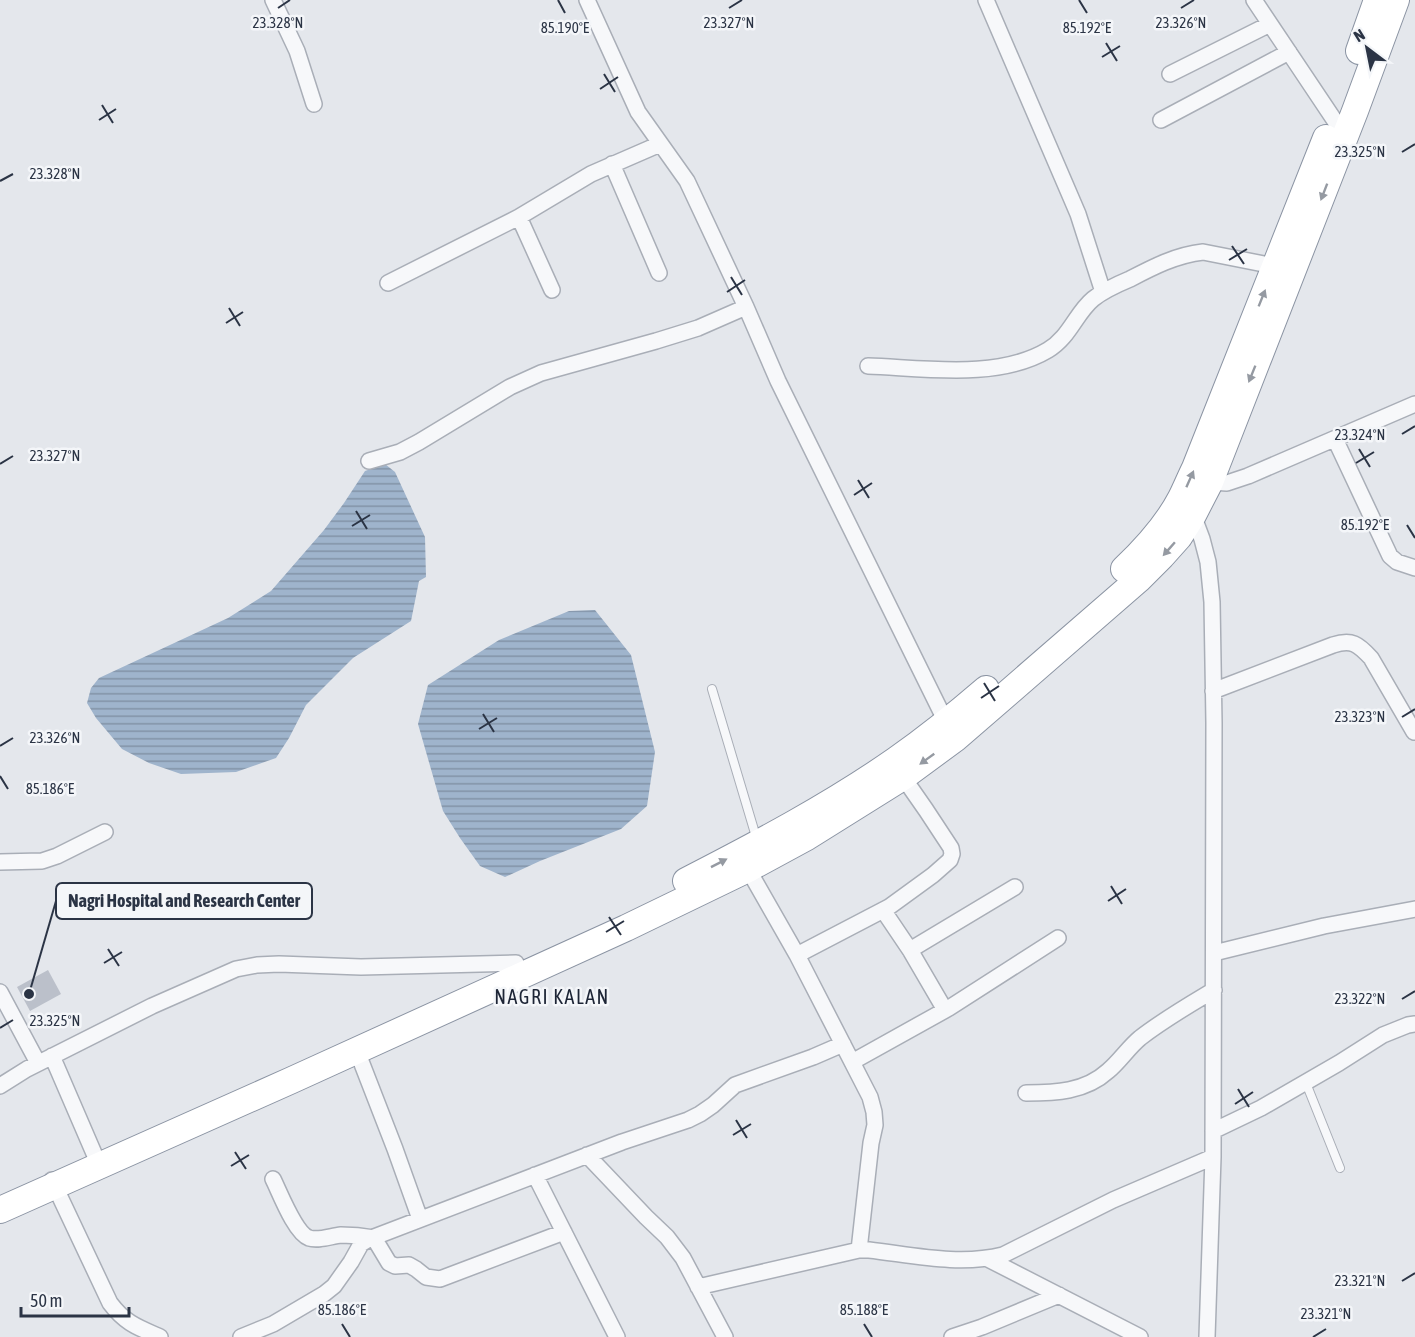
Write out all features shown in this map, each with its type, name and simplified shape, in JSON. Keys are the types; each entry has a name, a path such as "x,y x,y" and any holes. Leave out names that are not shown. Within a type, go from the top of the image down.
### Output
{"highway":[{"path":"97,1160 620,915 758,843 951,730 1138,580 1179,537 1210,482 1340,127 1377,0"},
{"path":"0,1198 52,1180 357,1051 626,928 748,869 807,837 903,777 1144,551 1168,520 1181,499 1195,468 1274,266 1340,127 1396,0"},
{"path":"0,1210 52,1180"}],"street":[{"path":"273,0 297,51 314,104"},
{"path":"587,0 638,112 687,181 778,381 951,730"},
{"path":"986,0 1070,194 1103,292"},
{"path":"1254,0 1340,127"},
{"path":"1170,74 1270,24"},
{"path":"1161,120 1289,52"},
{"path":"388,283 519,217 591,174 660,144"},
{"path":"612,164 659,273"},
{"path":"519,217 552,290"},
{"path":"868,366 969,370 1004,367 1031,359 1050,350 1062,339 1083,309 1094,298 1146,270 1171,260 1203,252 1274,266"},
{"path":"369,461 400,452 510,387 541,373 620,353 667,338 698,328 746,307"},
{"path":"1210,482 1227,483 1248,476 1415,404"},
{"path":"1335,439 1390,556 1397,562 1415,568"},
{"path":"1193,515 1202,538 1212,602 1213,1157 1207,1337"},
{"path":"1213,691 1333,645 1351,643 1362,648 1371,658 1414,732"},
{"path":"797,955 883,910 933,875 950,860 951,848 903,777"},
{"path":"0,862 42,861 105,832"},
{"path":"748,869 797,955 870,1097 875,1125 859,1250"},
{"path":"910,951 1015,887"},
{"path":"1214,953 1324,926 1415,909"},
{"path":"883,910 945,1010"},
{"path":"852,1062 945,1010 1058,938"},
{"path":"0,1086 45,1060 152,1006 246,967 279,964 361,967 516,963"},
{"path":"1026,1093 1065,1092 1099,1079 1135,1042 1214,990"},
{"path":"0,992 45,1060 97,1160"},
{"path":"1213,1131 1306,1083 1383,1035 1415,1024"},
{"path":"242,1337 273,1324 324,1294 334,1286 361,1244 587,1155 688,1120 713,1105 735,1084 843,1044"},
{"path":"357,1051 420,1219"},
{"path":"587,1155 667,1237 683,1258 724,1337"},
{"path":"698,1287 859,1250 952,1260 988,1259 1003,1255 1113,1200 1213,1157"},
{"path":"535,1175 617,1337"},
{"path":"273,1179 296,1225 308,1238 348,1235 374,1238"},
{"path":"52,1180 110,1303 119,1315 131,1324 160,1337"},
{"path":"374,1238 389,1263 395,1266 409,1265 426,1277 440,1280 564,1232"},
{"path":"988,1259 1140,1337"},
{"path":"952,1337 1059,1295"}],"lane":[{"path":"712,689 758,843"},
{"path":"1306,1083 1340,1168"}],"water":[{"path":"385,464 395,472 425,537 426,577 419,581 411,621 353,658 306,705 276,758 236,772 181,774 149,763 122,749 96,718 87,703 91,688 99,678 228,618 271,591 324,530 365,471"},
{"path":"595,610 631,655 655,752 647,806 621,829 505,877 480,866 443,811 418,724 428,685 499,640 569,611"}],"building":[{"path":"48,970 61,994 30,1011 17,987"}],"place":[{"name":"Nagri Hospital and Research Center","path":"29,994"}],"district":[{"name":"NAGRI KALAN","path":"552,996"}]}
